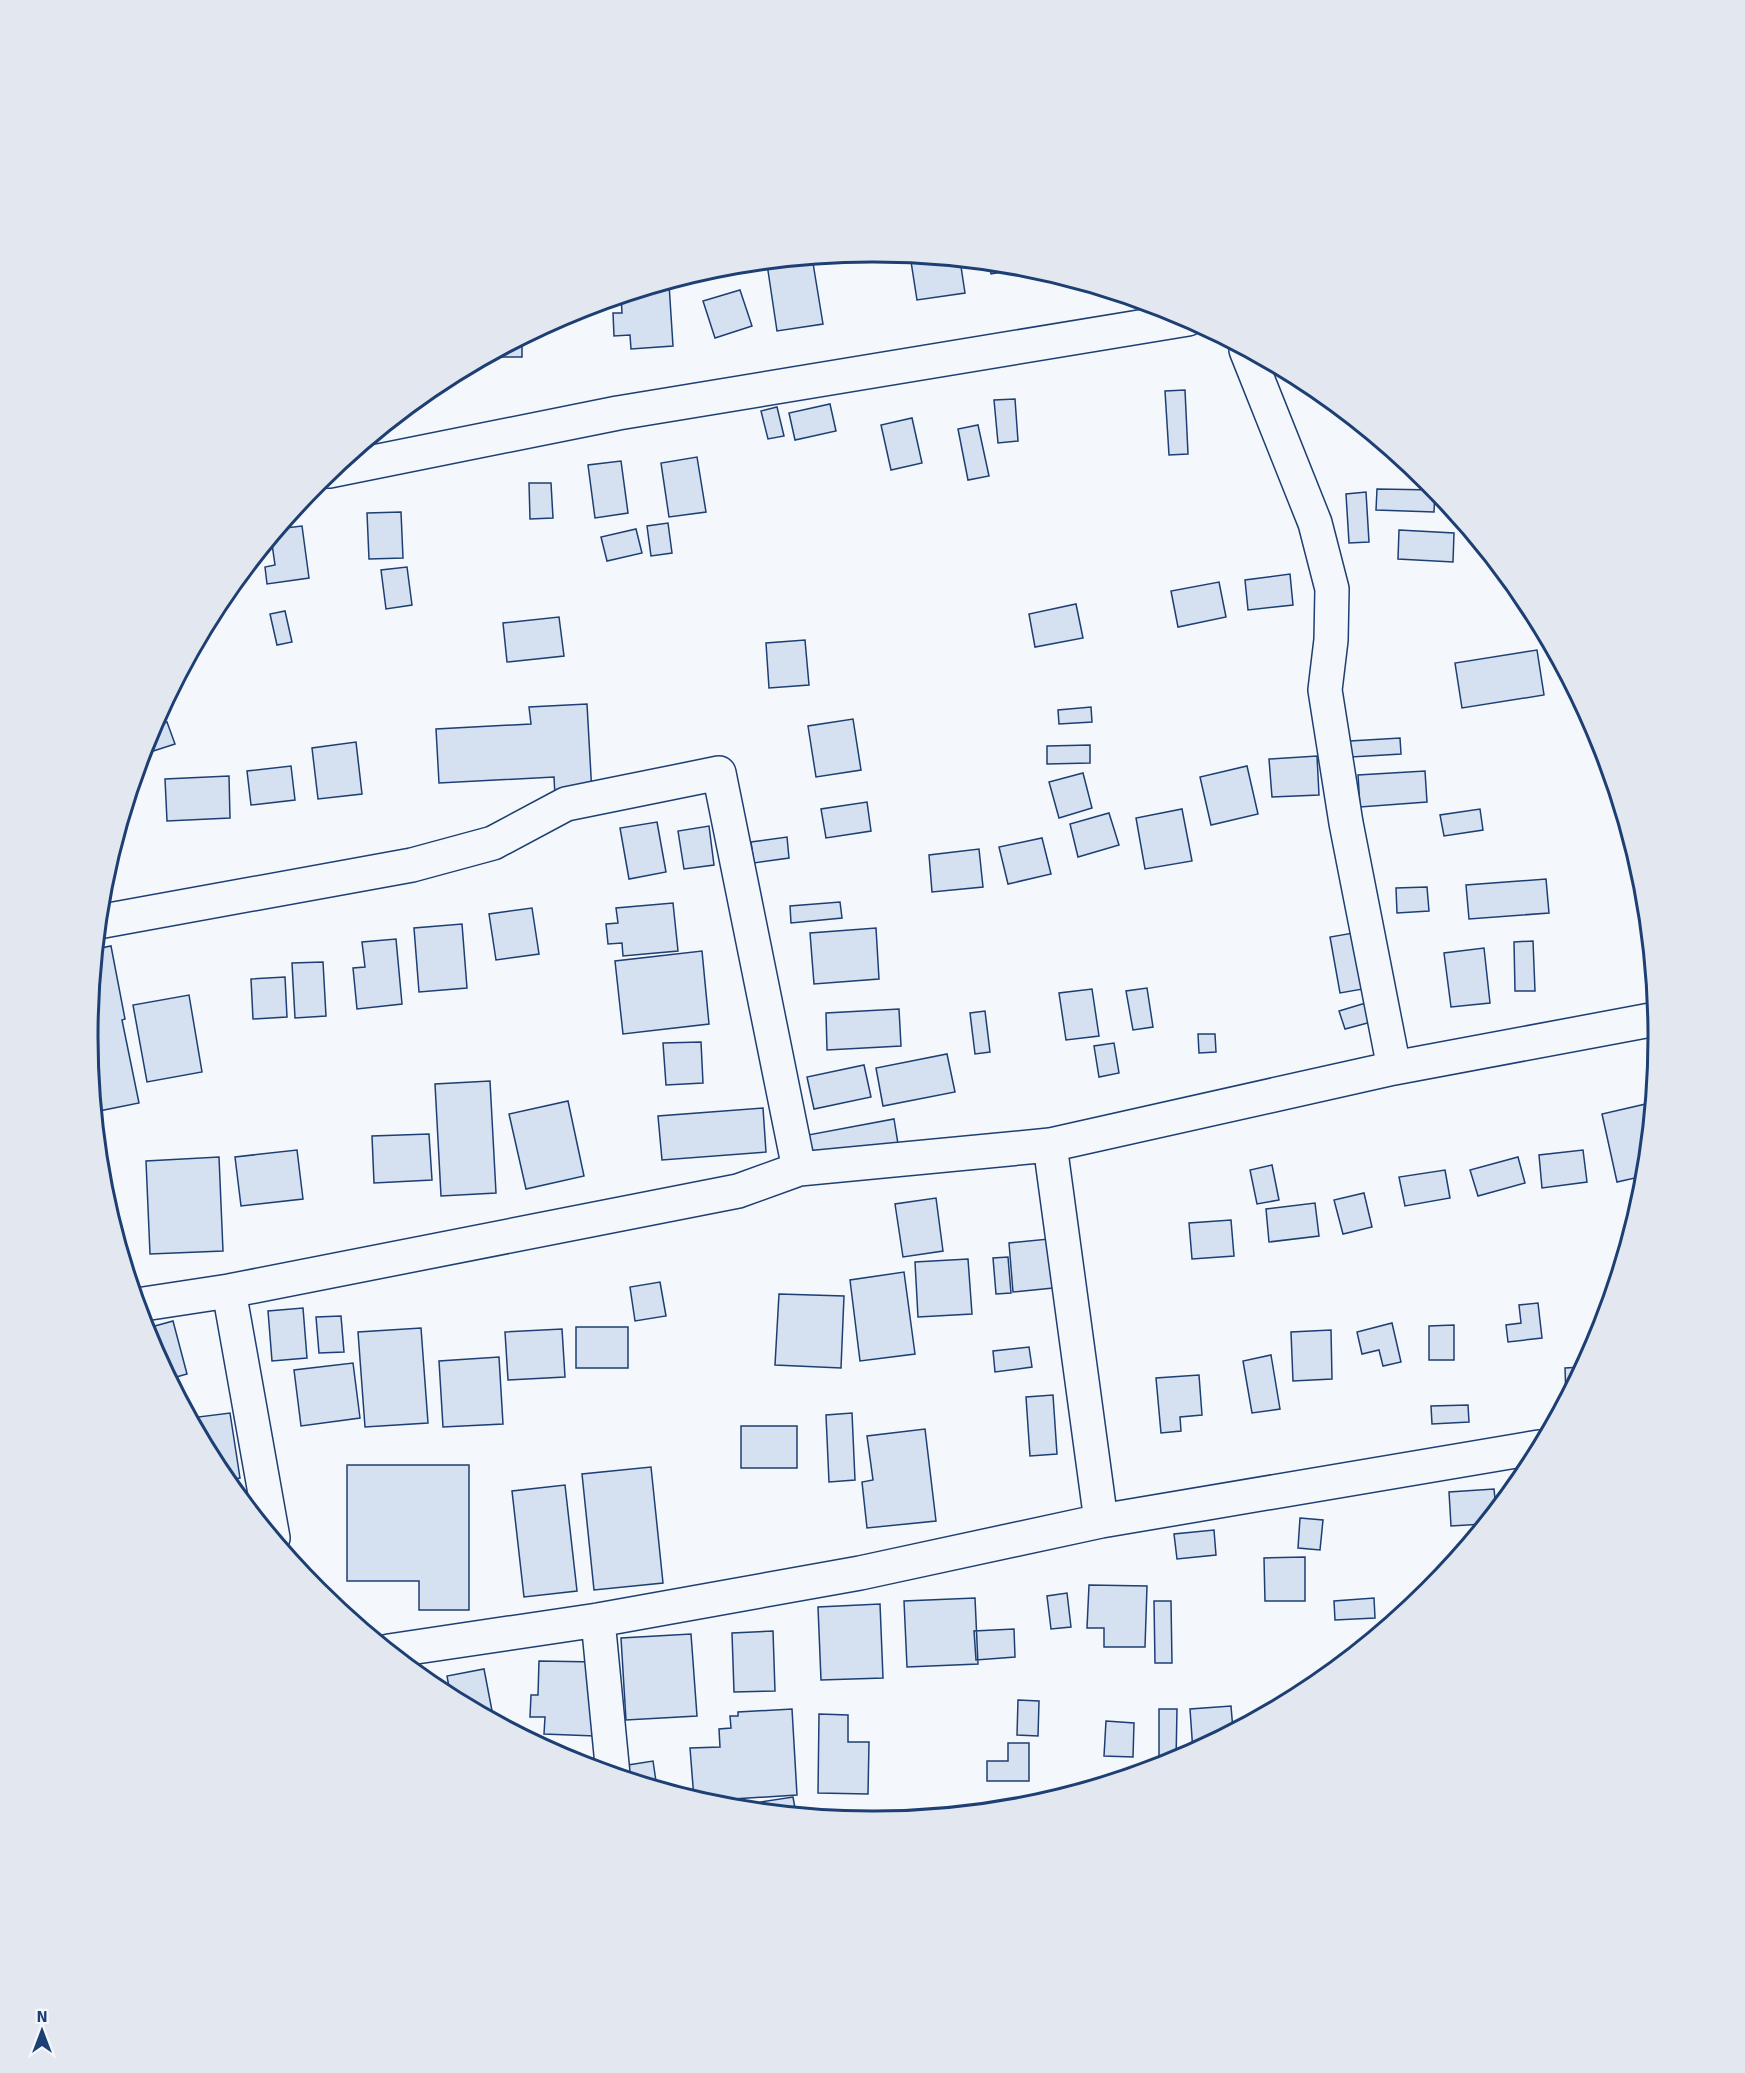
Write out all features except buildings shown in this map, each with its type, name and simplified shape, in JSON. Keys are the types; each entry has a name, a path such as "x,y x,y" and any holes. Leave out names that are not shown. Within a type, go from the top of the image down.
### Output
{"street":[{"path":"347,467 618,413 1172,322"},
{"path":"1250,360 1315,523 1332,589 1331,640 1325,690 1346,823 1394,1068"},
{"path":"106,920 412,865 493,843 566,804 719,773 799,1169"},
{"path":"145,1304 229,1291 738,1191 799,1169 1050,1145 1394,1068 1647,1021"},
{"path":"1050,1145 1101,1521"},
{"path":"229,1291 270,1523"},
{"path":"399,1649 598,1620 860,1573 1101,1521 1528,1449"},
{"path":"598,1620 612,1766"}]}
